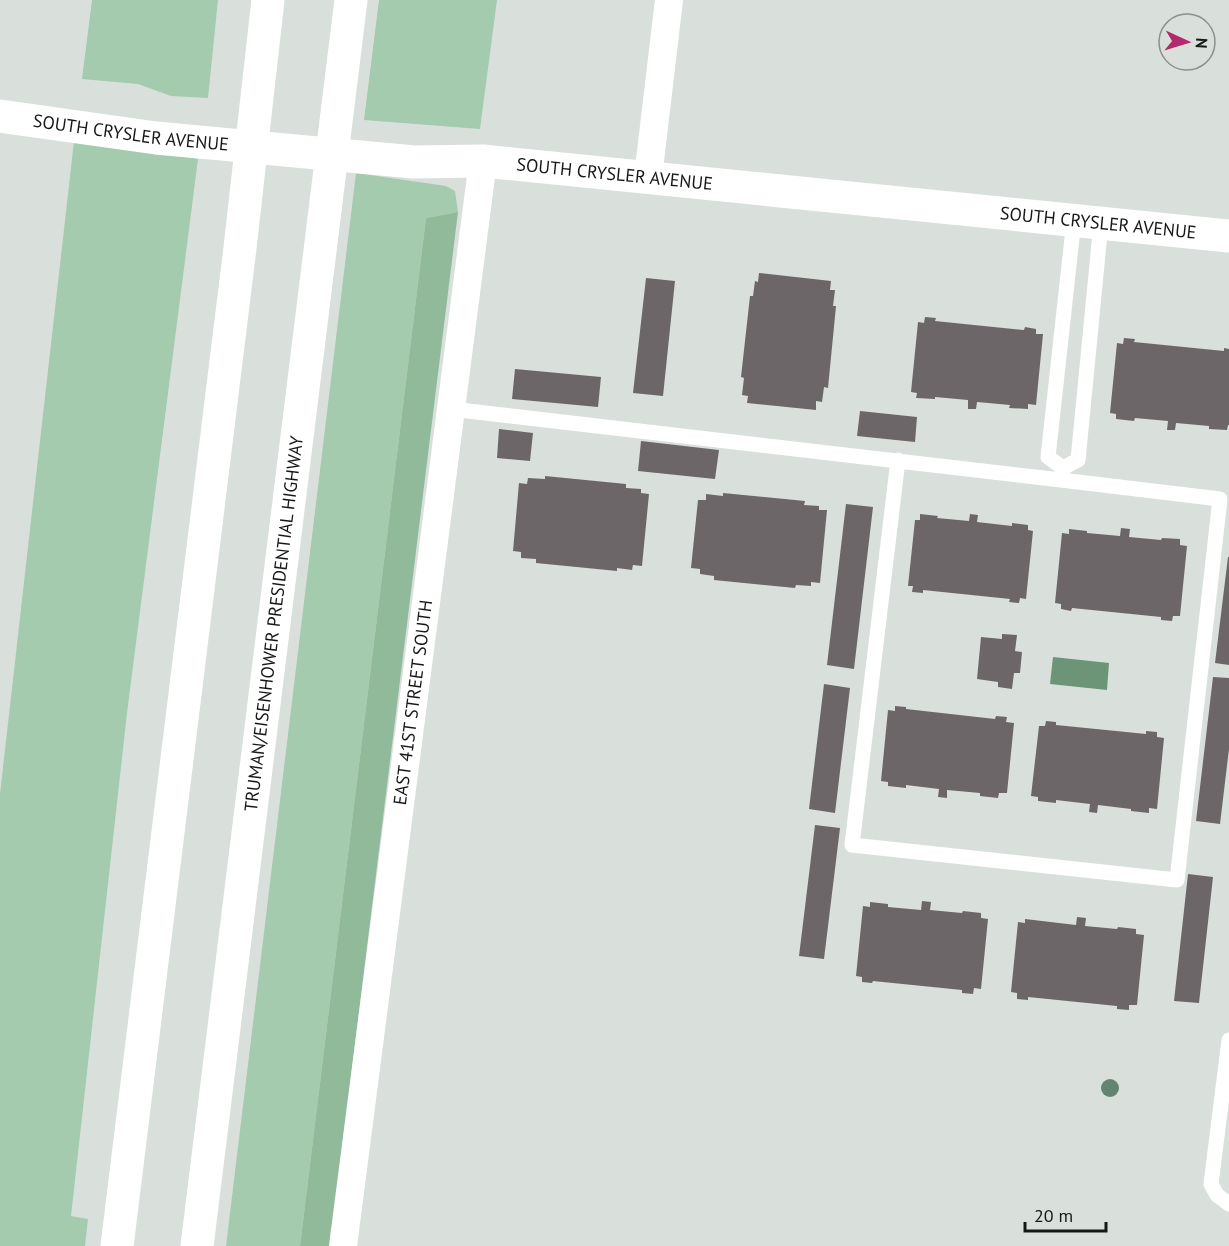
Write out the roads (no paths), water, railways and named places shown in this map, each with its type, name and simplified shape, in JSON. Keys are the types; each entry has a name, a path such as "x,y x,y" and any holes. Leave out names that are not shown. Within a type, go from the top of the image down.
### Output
{"main road":[{"name":"TRUMAN/EISENHOWER PRESIDENTIAL HIGHWAY","path":"197,1246 351,0"},
{"path":"117,1246 268,4"},
{"name":"SOUTH CRYSLER AVENUE","path":"0,116 156,138 414,162 483,161 1229,236"}],"street":[{"path":"648,177 669,0"},
{"name":"EAST 41ST STREET SOUTH","path":"343,1246 483,161"}],"lane":[{"path":"1062,474 1078,460 1088,222"},
{"path":"1062,474 1048,458 1088,222"},
{"path":"451,409 898,460 1062,474 1220,499 1178,879 852,845 898,460"},
{"path":"1229,1040 1211,1184 1217,1195 1229,1204"}]}
